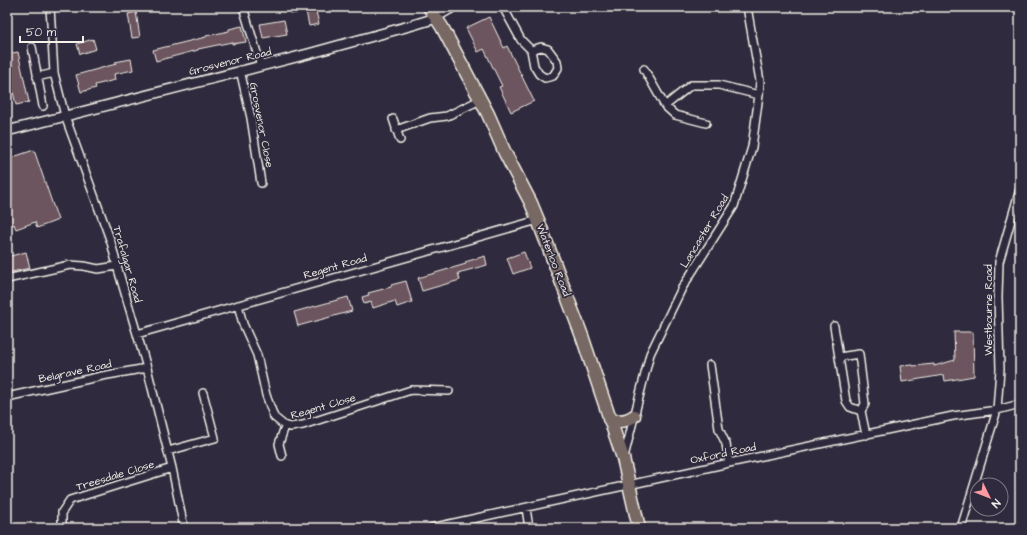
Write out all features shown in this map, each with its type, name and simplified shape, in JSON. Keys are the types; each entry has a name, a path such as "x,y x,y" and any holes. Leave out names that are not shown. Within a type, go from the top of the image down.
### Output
{"highway":[{"name":"Waterloo Road","path":"429,7 480,100 538,220 582,336 609,419 624,458 639,528"},
{"path":"609,419 627,421 634,416"}],"street":[{"name":"Trafalgar Road","path":"50,7 54,73 65,116 112,242 117,266 147,368 168,451 184,528"},
{"path":"243,7 261,66"},
{"name":"Grosvenor Road","path":"7,131 240,70 261,66 413,25 436,18 455,7"},
{"path":"503,7 521,40 531,50 534,66 539,74 545,78 553,76 558,68 557,61 548,49 541,47 531,50"},
{"name":"Lancaster Road","path":"624,458 650,354 682,288 734,206 752,148 760,81 747,7"},
{"path":"32,46 43,106"},
{"path":"644,69 664,106 675,115 706,123"},
{"name":"Grosvenor Close","path":"240,70 251,118 262,183"},
{"path":"37,77 54,73"},
{"path":"664,106 691,85 719,85 759,95"},
{"path":"396,130 430,118 447,116 480,100"},
{"path":"393,119 400,140"},
{"name":"Westbourne Road","path":"961,528 997,410 1000,369 998,297 999,262 1020,189"},
{"name":"Regent Road","path":"137,334 538,220"},
{"path":"7,279 70,265 98,269 117,266"},
{"name":"Regent Close","path":"238,305 243,324 257,354 266,395 274,417 285,426 291,427 303,425 411,390 449,391"},
{"path":"834,326 846,401 850,407 861,411"},
{"path":"839,357 859,354 865,404 861,411 866,435"},
{"path":"710,364 719,429 726,444 729,463"},
{"name":"Belgrave Road","path":"7,397 102,376 147,368"},
{"path":"168,451 215,438 203,393"},
{"name":"Oxford Road","path":"431,528 729,463 954,416 997,410 1020,404"},
{"path":"282,456 279,444 285,426"},
{"name":"Treesdale Close","path":"62,528 62,512 70,500 172,468"},
{"path":"526,508 529,528"}],"building":[{"path":"290,7 315,7 319,24 309,26 306,11 291,14"},
{"path":"136,12 140,37 132,38 128,14"},
{"path":"489,17 504,48 507,46 534,101 511,112 499,87 502,86 484,49 478,52 466,28"},
{"path":"284,20 287,34 263,38 260,24"},
{"path":"242,26 246,42 232,44 232,42 198,49 156,61 153,50 229,31 229,29"},
{"path":"93,39 96,49 80,54 77,44"},
{"path":"18,52 29,102 16,105 7,64 7,54"},
{"path":"131,59 133,70 114,74 115,80 95,85 96,88 81,92 76,75 116,64 115,62"},
{"path":"34,150 58,220 37,228 35,222 16,229 14,224 7,227 7,159"},
{"path":"26,252 30,268 7,273 7,257"},
{"path":"524,252 530,268 513,274 507,258"},
{"path":"485,256 487,265 458,273 460,280 422,291 418,278 466,264 465,262"},
{"path":"406,281 412,302 397,307 395,301 373,308 371,302 364,304 362,297 369,295 368,293 391,287 391,285"},
{"path":"348,297 352,311 298,326 294,312"},
{"path":"954,332 973,332 974,376 945,381 944,375 902,382 900,366 934,364 934,366 955,360"}]}
